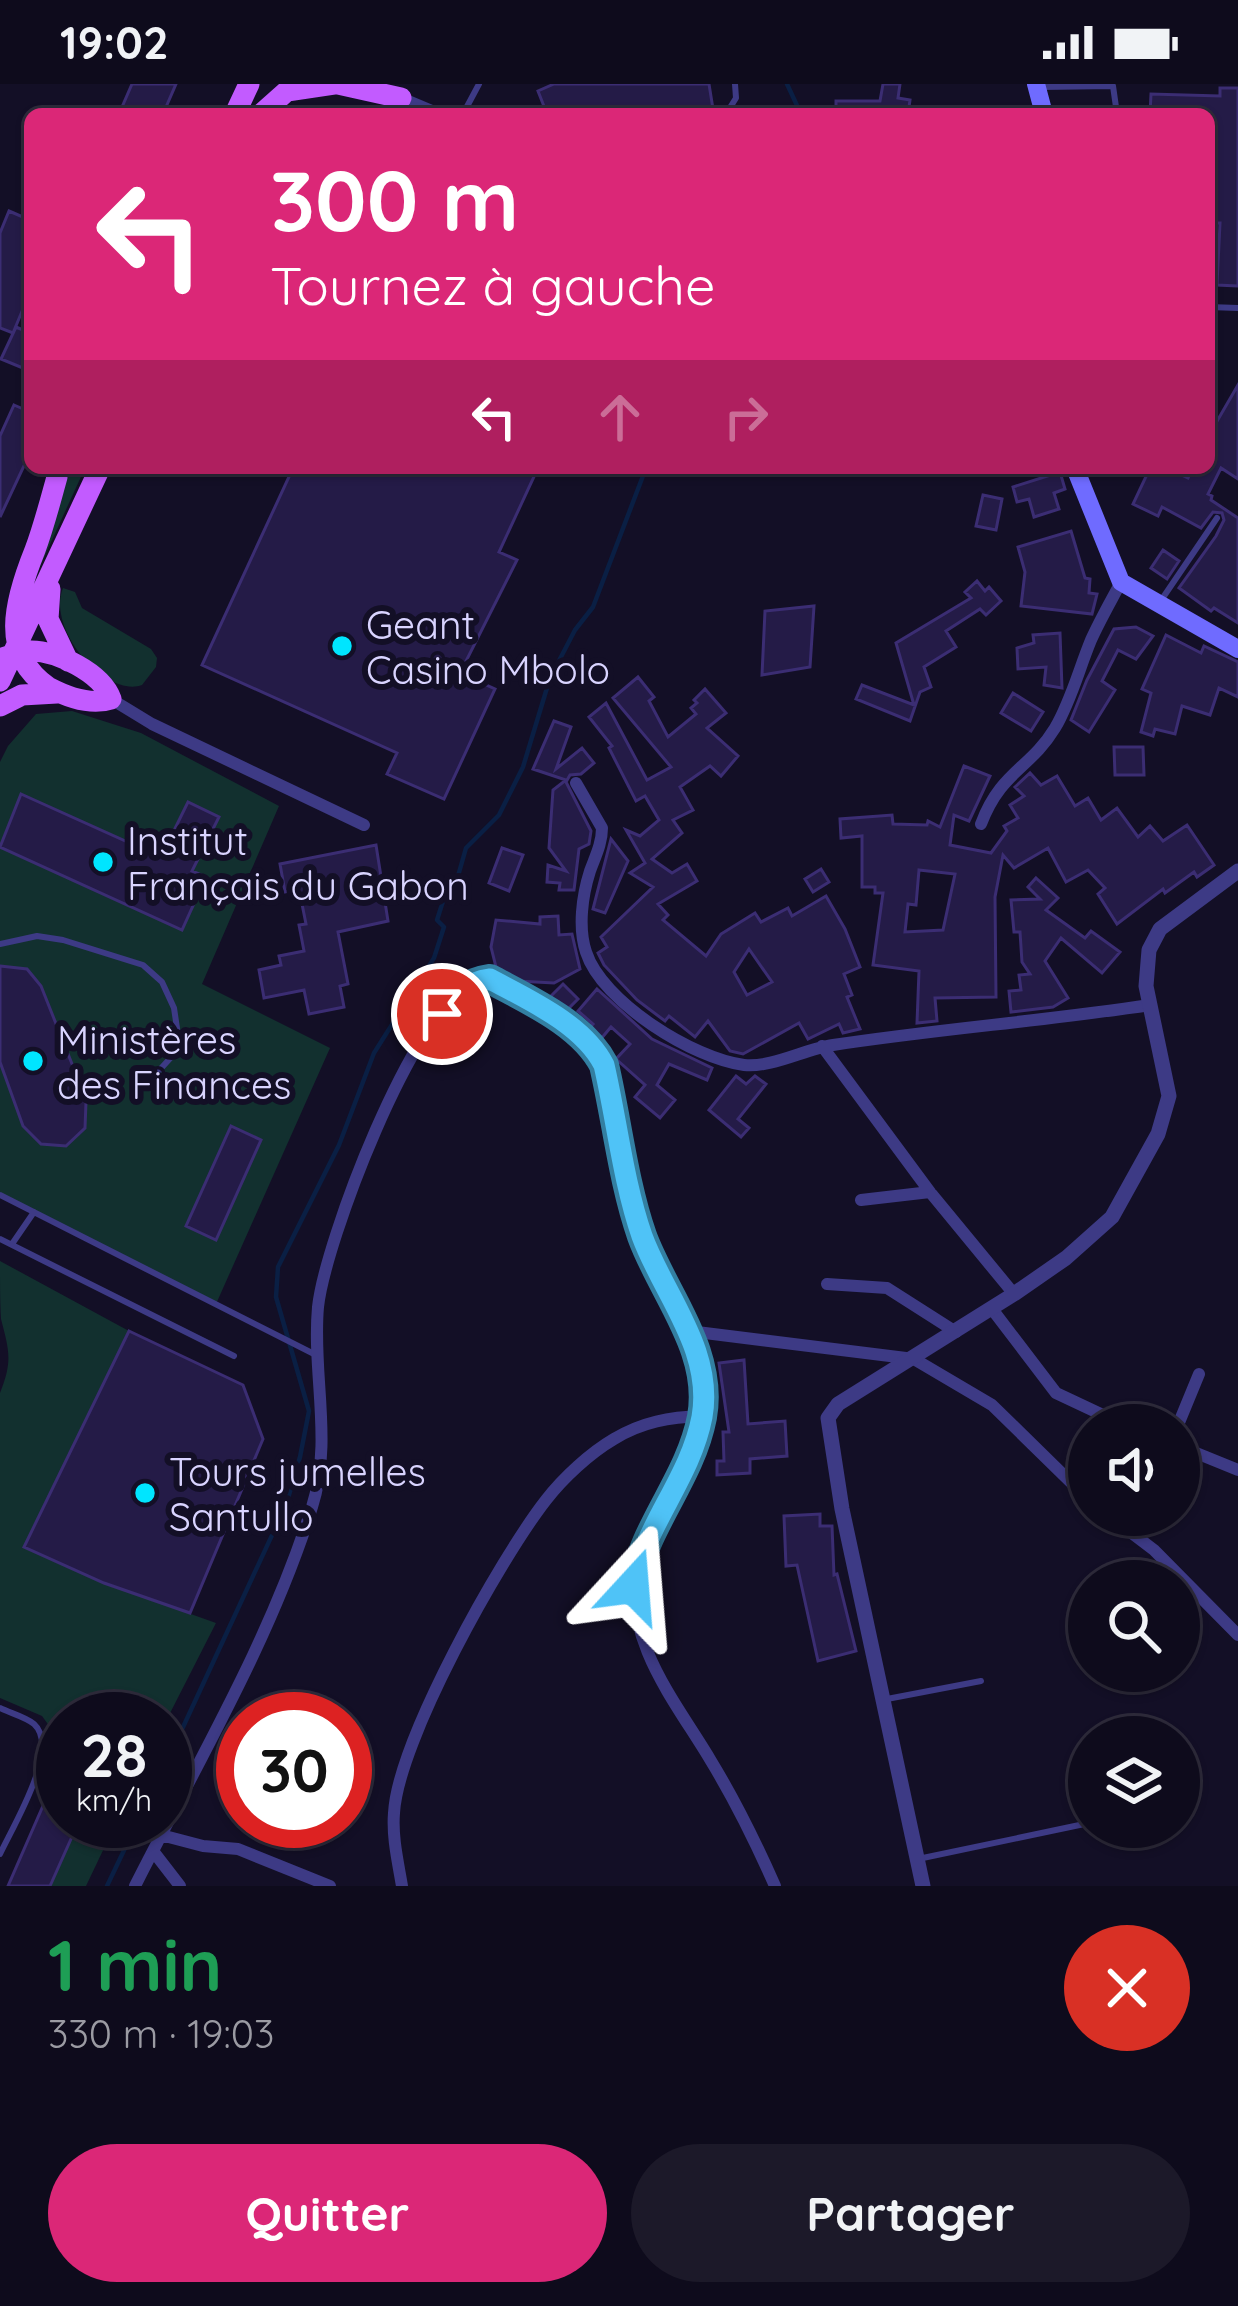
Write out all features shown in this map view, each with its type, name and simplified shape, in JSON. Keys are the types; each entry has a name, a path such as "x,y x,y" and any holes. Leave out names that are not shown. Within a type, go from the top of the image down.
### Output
{"main road":[{"path":"267,108 287,92 336,84 395,91"},
{"path":"0,600 59,474"},
{"path":"0,681 10,611 59,474"},
{"path":"6,657 97,474"},
{"path":"1077,474 1121,582 1238,649"},
{"path":"55,566 47,613 68,662"},
{"path":"32,651 68,662 101,681 111,699 92,702 62,693 24,673 6,657 32,651"},
{"path":"0,706 22,695 62,693"}],"street":[{"path":"395,91 428,108"},
{"path":"982,824 991,797 1056,727 1092,637 1121,582"},
{"path":"111,699 152,724 364,825"},
{"path":"576,782 602,828 588,877 583,937 589,960 613,994 668,1036 742,1065 821,1046 1020,1025 1150,1004"},
{"path":"923,1886 842,1509 828,1418 838,1404 1066,1258 1112,1217 1166,1113 1168,1080 1146,968 1160,929 1238,871"},
{"path":"192,1772 268,1623 320,1481 318,1309 329,1254 365,1155 426,1035 458,992 474,981 490,979 532,1002 596,1049 604,1065 643,1238 688,1331 703,1381 702,1416 677,1489 658,1518 637,1567 633,1586 639,1625 651,1664 746,1821 775,1886"},
{"path":"821,1046 930,1192 1014,1294"},
{"path":"861,1200 930,1192"},
{"path":"827,1284 887,1288 956,1332"},
{"path":"992,1309 1056,1393 1079,1404"},
{"path":"688,1331 914,1359 992,1406 1068,1480"},
{"path":"1186,1404 1199,1373"},
{"path":"402,1886 394,1810 410,1749 448,1668 529,1526 562,1482 611,1440 643,1424 702,1416"},
{"path":"1200,1455 1238,1470"},
{"path":"1136,1536 1238,1635"},
{"path":"192,1843 238,1849 330,1886"},
{"path":"135,1886 154,1848"},
{"path":"153,1851 180,1886"}],"lane":[{"path":"1037,85 1114,86 1116,108"},
{"path":"1158,606 1217,518"},
{"path":"0,944 37,935 63,940 116,955 162,982 174,1008 178,1035 175,1053 154,1076"},
{"path":"0,1195 320,1357"},
{"path":"12,1244 34,1212"},
{"path":"0,1239 234,1356"},
{"path":"883,1700 981,1681"},
{"path":"0,1708 34,1724 45,1755 0,1854"},
{"path":"918,1859 1068,1827"}],"green space":[{"path":"69,474 82,474 36,575 56,502"},
{"path":"63,588 75,592 82,608 151,649 156,667 142,685 112,681 83,657 63,623"},
{"path":"72,711 141,733 279,806 202,984 330,1048 216,1304 0,1195 0,762 36,714"},
{"path":"0,1261 129,1331 25,1547 112,1586 216,1623 181,1692 36,1692 36,1713 0,1698 0,1393 8,1356 1,1319"},
{"path":"67,1848 104,1848 86,1886 50,1886"}],"building":[{"path":"132,84 176,84 166,108 122,108"},
{"path":"554,84 709,84 713,108 545,108 538,91"},
{"path":"883,84 900,84 898,98 910,100 909,108 836,108 836,101 880,101"},
{"path":"1220,88 1238,88 1238,286 1217,285 1220,223 1215,223 1215,108 1150,108 1151,94 1220,96"},
{"path":"9,211 24,217 24,306 13,333 0,328 0,233"},
{"path":"16,327 24,330 24,369 1,359"},
{"path":"1238,385 1238,479 1221,468 1208,494 1238,518 1238,623 1179,588 1216,536 1224,520 1222,513 1213,512 1201,528 1162,507 1158,516 1133,504 1147,474 1188,478 1190,474 1215,474 1215,425"},
{"path":"14,405 24,409 24,466 0,517 0,436"},
{"name":"Geant Casino Mbolo","path":"290,474 535,474 499,552 517,560 460,673 495,689 444,799 387,774 397,753 202,665"},
{"path":"1061,474 1065,489 1054,493 1059,509 1034,517 1029,499 1017,502 1013,487"},
{"path":"983,495 1002,499 996,530 976,526"},
{"path":"1071,531 1085,578 1090,579 1089,593 1097,594 1092,614 1021,606 1025,572 1018,547"},
{"path":"1163,550 1179,561 1167,579 1151,568"},
{"path":"977,581 1001,601 986,615 980,609 946,631 956,647 924,667 931,687 920,692 910,721 856,699 862,685 914,705 896,643 971,598 965,592"},
{"path":"814,606 810,667 762,675 765,611"},
{"path":"1136,627 1153,636 1136,659 1118,650 1102,681 1115,690 1089,732 1071,720 1087,680 1114,629"},
{"path":"1060,633 1062,688 1044,685 1046,667 1018,669 1017,648 1034,643 1033,635"},
{"path":"1166,635 1201,653 1204,646 1238,662 1238,697 1219,688 1210,715 1182,706 1175,734 1155,729 1153,736 1141,732 1151,693 1142,689"},
{"path":"638,677 654,697 649,701 668,737 696,714 691,708 705,689 726,713 707,728 738,756 721,776 710,766 680,787 693,810 673,820 682,833 652,859 672,873 687,864 697,881 658,904 668,915 663,920 706,956 721,934 755,913 761,922 788,908 792,916 826,896 860,967 844,974 860,1029 843,1033 839,1024 808,1039 799,1023 743,1054 730,1051 708,1021 695,1037 669,1016 665,1021 604,965 598,953 607,947 601,937 653,887 630,873 645,863 626,830 640,836 659,820 645,796 636,801 612,746 589,717 606,703 647,780 671,767 613,698","holes":["749,949 772,982 747,995 734,972"]},
{"path":"1013,693 1043,712 1031,731 1001,713"},
{"path":"554,721 571,727 556,769 582,748 594,763 566,782 591,831 589,844 579,849 574,890 559,890 560,883 547,882 548,865 566,871 549,848 553,790 566,780 533,769"},
{"path":"1114,747 1143,747 1144,775 1115,775"},
{"path":"964,766 990,776 969,821 954,815 950,845 991,853 1007,831 1004,826 1018,818 1010,805 1024,796 1015,787 1030,773 1041,785 1057,776 1075,806 1088,798 1101,820 1117,808 1138,837 1150,826 1163,841 1187,825 1214,865 1197,877 1194,872 1165,893 1163,889 1117,924 1098,894 1105,888 1088,870 1066,882 1048,848 1014,868 1003,855 995,897 996,997 935,998 937,1021 917,1023 919,971 873,965 883,893 862,887 862,836 841,838 840,819 892,815 893,824 927,825 928,821 940,827","holes":["919,870 955,874 943,930 905,932 908,904 916,905"]},
{"name":"Institut Français du Gabon","path":"21,794 161,857 188,802 219,817 192,871 206,877 182,930 0,847"},
{"path":"611,839 628,861 605,913 593,909"},
{"path":"376,845 388,921 338,932 348,984 340,986 344,1007 309,1014 304,990 264,998 259,970 281,965 279,956 304,951 299,925 306,924 299,889 285,892 280,864"},
{"path":"502,848 523,855 509,891 489,883"},
{"path":"821,869 829,882 813,892 805,879"},
{"path":"1036,878 1058,898 1046,910 1085,938 1091,931 1120,952 1102,973 1061,938 1045,961 1068,998 1053,1007 1011,1012 1009,991 1021,990 1019,975 1030,974 1022,962 1020,932 1014,932 1011,900 1040,899 1028,887"},
{"path":"558,916 559,935 572,934 580,969 554,983 517,981 496,967 491,947 496,920 540,924 540,917"},
{"path":"0,966 27,969 41,986 78,1079 86,1102 85,1128 66,1146 41,1144 23,1126 0,1062"},
{"path":"563,984 578,999 566,1011 548,999"},
{"path":"597,989 652,1039 712,1068 707,1080 669,1064 657,1085 675,1100 660,1118 635,1097 645,1085 616,1059 630,1044 611,1027 600,1040 588,1029 593,1024 578,1011"},
{"path":"736,1076 746,1084 755,1076 766,1084 738,1119 749,1128 741,1137 709,1110"},
{"path":"231,1126 261,1140 216,1240 186,1226"},
{"name":"Tours jumelles Santullo","path":"129,1331 243,1385 263,1439 190,1613 104,1583 24,1547"},
{"path":"744,1360 748,1424 785,1421 787,1456 750,1459 750,1473 717,1475 717,1461 724,1461 723,1432 729,1432 719,1363"},
{"path":"820,1514 820,1526 832,1526 834,1575 856,1651 818,1661 797,1565 786,1566 784,1516"},
{"path":"36,1822 36,1848 67,1848 50,1886 8,1886"}],"waterway":[{"path":"787,84 798,108"},
{"path":"192,1708 286,1505 309,1411 276,1297 278,1267 339,1145 374,1053 434,958 444,927 437,920 466,848 499,815 523,767 550,678 593,607 644,474"},
{"path":"107,1886 125,1848"}],"place":[{"name":"Geant Casino Mbolo","path":"342,646"},
{"name":"Institut Français du Gabon","path":"103,862"},
{"name":"Ministères des Finances","path":"33,1061"},
{"name":"Tours jumelles Santullo","path":"145,1493"}],"route":[{"path":"442,1014 458,992 474,981 490,979 580,1035 596,1049 604,1065 639,1224 688,1331 703,1381 702,1416 694,1448 645,1545 633,1586"}]}
